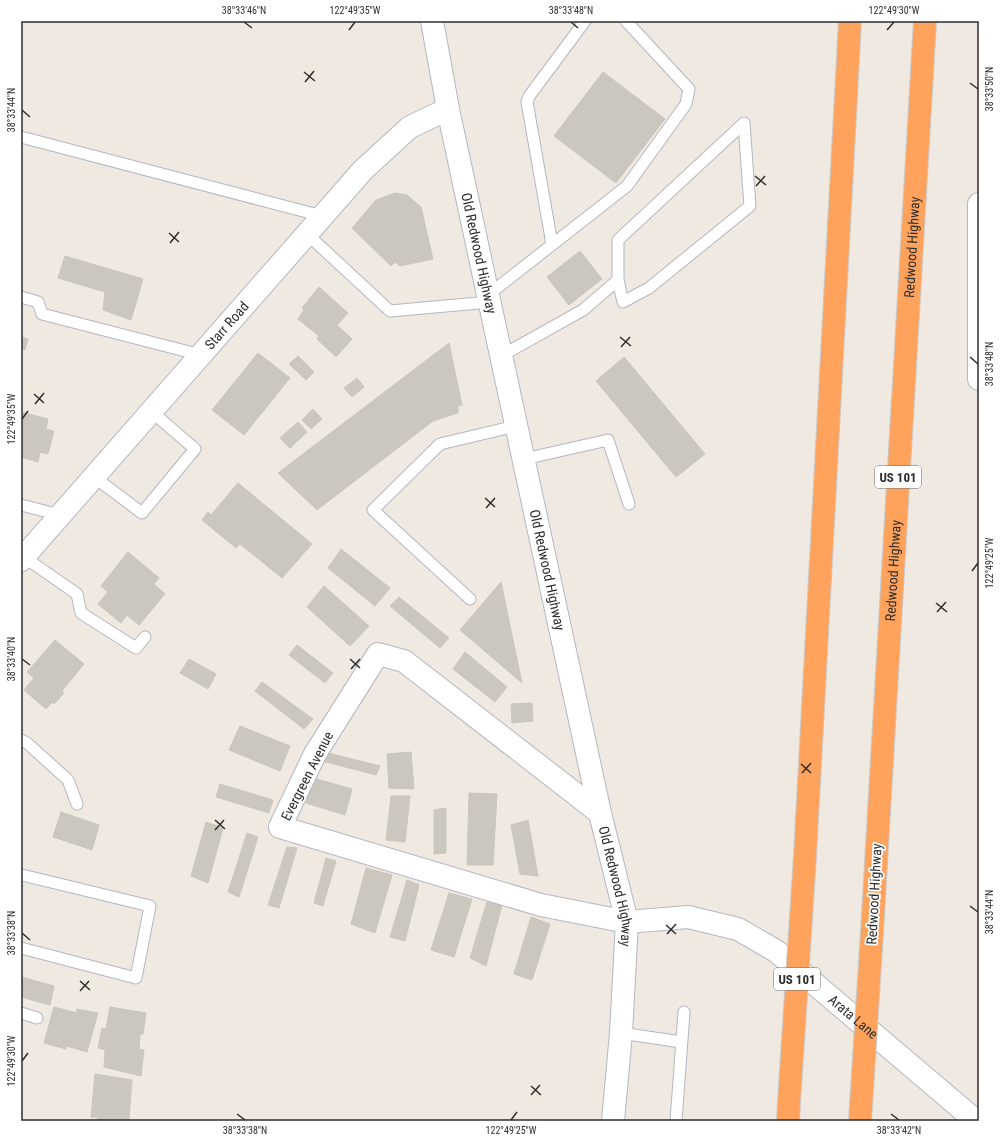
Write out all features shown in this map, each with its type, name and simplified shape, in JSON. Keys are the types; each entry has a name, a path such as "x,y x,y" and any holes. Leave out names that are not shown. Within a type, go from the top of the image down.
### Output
{"highway":[{"name":"US 101","path":"789,1111 805,856 850,21"},
{"name":"Redwood Highway","path":"860,1121 925,21"}],"street":[{"name":"Old Redwood Highway","path":"432,21 448,109 516,426 600,813 627,922 621,1033 613,1121"},
{"name":"Starr Road","path":"22,559 363,170 410,127 448,109"},
{"path":"979,204 979,380"},
{"name":"Evergreen Avenue","path":"600,813 404,661 378,654 315,754 280,827 541,905 627,922"},
{"name":"Arata Lane","path":"627,922 688,917 738,929 776,951 976,1121"}],"lane":[{"path":"552,244 527,102 530,95 585,21"},
{"path":"307,234 390,311 489,298 552,244 627,186 686,104 689,89 626,21"},
{"path":"501,356 583,310 618,280 618,240 744,123 750,206 649,288 623,302 618,280"},
{"path":"21,137 322,216"},
{"path":"21,297 38,302 42,314 201,355"},
{"path":"94,477 142,513 196,449 151,411"},
{"path":"470,598 373,510 440,444 516,426"},
{"path":"524,459 608,440 629,504"},
{"path":"21,505 60,515"},
{"path":"22,559 77,594 81,613 136,648 145,637"},
{"path":"21,740 27,743 68,780 77,804"},
{"path":"21,876 22,874 150,906 136,978 21,948"},
{"path":"676,1121 684,1012"},
{"path":"21,1013 37,1018"},
{"path":"621,1033 682,1042"}],"building":[{"path":"603,72 665,119 616,183 554,136"},
{"path":"395,193 407,195 421,207 433,259 400,266 395,262 391,266 352,228 376,200"},
{"path":"580,251 602,279 569,305 547,277"},
{"path":"65,256 143,279 131,320 103,310 105,292 58,278"},
{"path":"319,287 348,313 337,325 352,339 336,357 317,339 319,336 298,319 304,310 302,308"},
{"path":"21,337 28,339 25,350 21,349"},
{"path":"449,343 462,405 458,406 458,413 433,421 317,510 278,473"},
{"path":"258,353 290,378 244,435 212,410"},
{"path":"298,356 314,372 306,380 289,364"},
{"path":"624,357 705,454 676,477 596,381"},
{"path":"357,378 364,387 352,397 344,388"},
{"path":"313,409 322,419 311,429 302,420"},
{"path":"21,412 48,419 46,429 54,431 48,454 40,452 38,462 21,457"},
{"path":"298,422 307,432 290,448 280,438"},
{"path":"238,483 312,544 282,578 240,544 236,548 202,520 208,512 211,515"},
{"path":"341,549 390,588 375,606 328,568"},
{"path":"128,552 159,578 154,584 165,594 139,625 127,615 121,623 98,604 108,592 101,586"},
{"path":"501,582 522,683 460,630"},
{"path":"324,586 369,626 350,646 307,607"},
{"path":"399,597 449,638 440,648 390,606"},
{"path":"55,640 84,664 62,691 64,693 54,704 52,702 46,709 24,690 34,678 27,672"},
{"path":"297,645 333,673 325,683 289,655"},
{"path":"465,652 507,687 495,702 453,669"},
{"path":"189,659 216,674 208,689 180,673"},
{"path":"262,682 313,719 304,729 255,691"},
{"path":"532,703 533,721 512,723 511,704"},
{"path":"240,726 290,746 280,771 229,750"},
{"path":"324,752 380,766 376,775 322,761"},
{"path":"411,752 414,789 389,788 387,754"},
{"path":"313,778 352,789 345,815 306,803"},
{"path":"220,784 273,800 269,813 216,797"},
{"path":"469,793 497,794 493,865 467,865"},
{"path":"391,796 410,796 405,842 386,840"},
{"path":"446,808 446,853 434,854 434,810"},
{"path":"61,812 99,825 92,850 53,837"},
{"path":"528,820 538,876 520,874 511,825"},
{"path":"206,822 223,828 208,883 191,876"},
{"path":"247,833 258,837 239,897 228,892"},
{"path":"287,847 297,848 279,908 268,905"},
{"path":"326,858 336,861 323,906 314,903"},
{"path":"366,868 392,875 375,933 351,924"},
{"path":"407,880 419,885 405,941 390,937"},
{"path":"449,893 472,899 454,957 431,950"},
{"path":"487,902 502,905 486,966 470,958"},
{"path":"531,917 550,924 532,980 514,974"},
{"path":"21,977 54,986 50,1005 21,997"},
{"path":"54,1007 77,1013 77,1009 98,1013 87,1052 67,1046 66,1049 44,1043"},
{"path":"110,1007 146,1013 143,1034 140,1034 139,1049 144,1050 141,1076 104,1067 105,1050 98,1048 102,1028 106,1029"},
{"path":"95,1074 132,1080 129,1120 135,1121 97,1121 98,1117 91,1117"}]}
